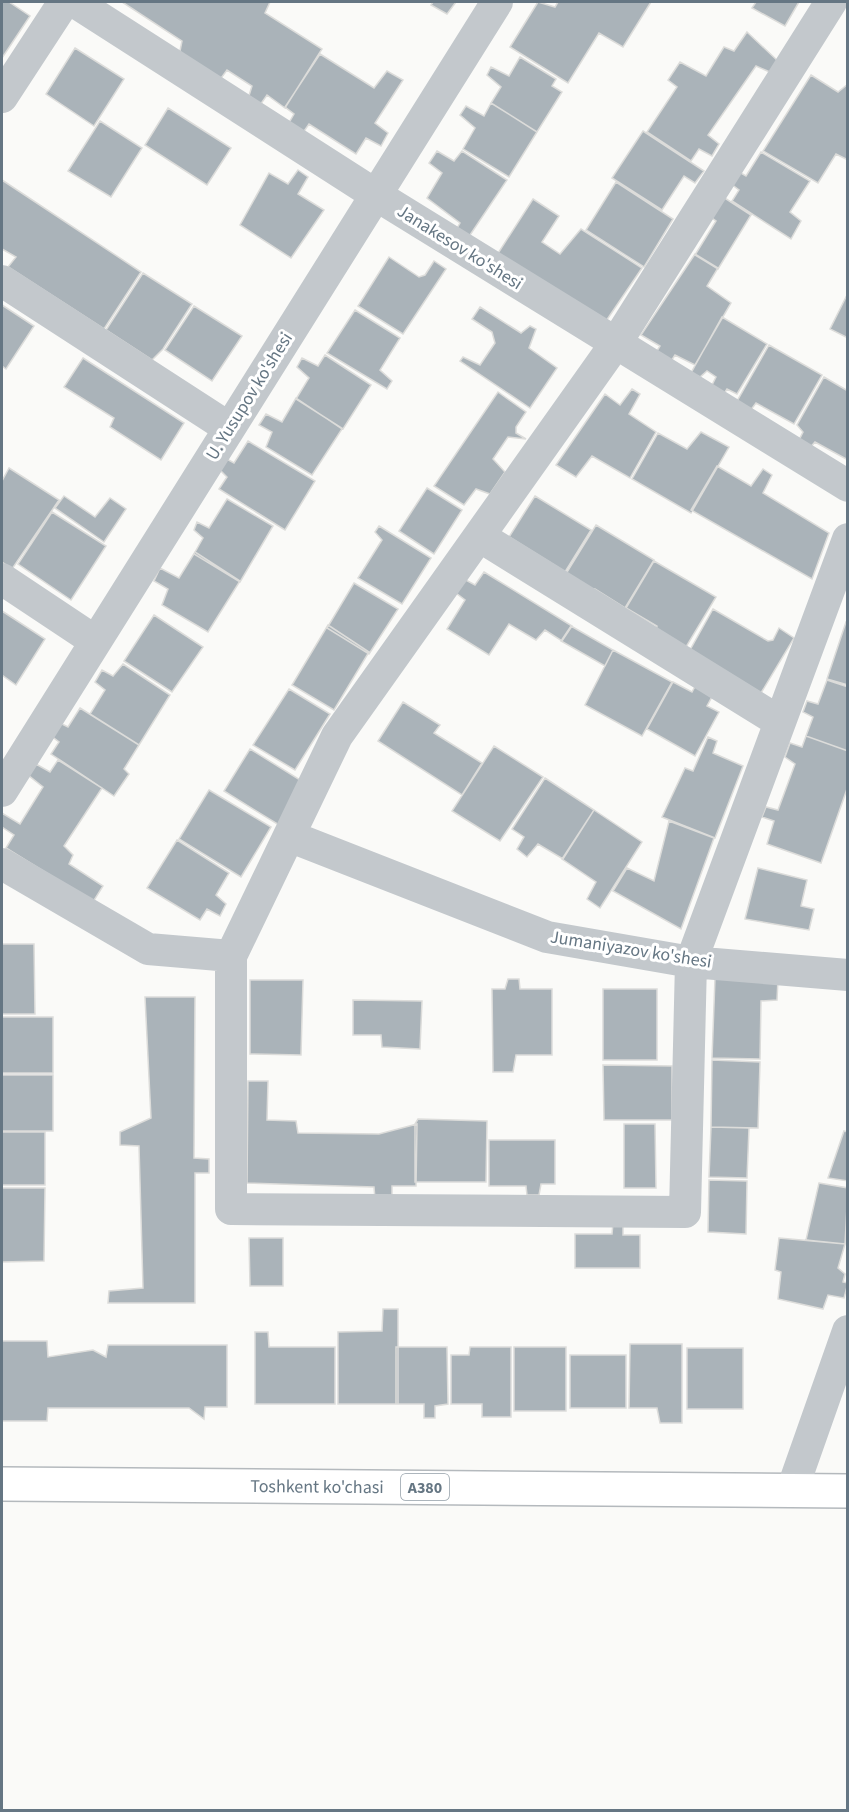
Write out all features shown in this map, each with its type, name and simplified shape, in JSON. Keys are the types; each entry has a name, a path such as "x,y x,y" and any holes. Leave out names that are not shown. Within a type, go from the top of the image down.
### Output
{"highway":[{"name":"Toshkent ko'chasi","path":"2,1484 848,1491"}],"street":[{"path":"2,97 64,2"},
{"name":"Janakesov ko'shesi","path":"75,2 376,195 848,486"},
{"name":"U. Yusupov ko'shesi","path":"2,791 497,2"},
{"path":"831,2 616,343 337,736 231,956 231,1209 685,1212 691,962 848,539"},
{"path":"2,281 229,428"},
{"path":"479,536 780,722"},
{"path":"2,579 95,641"},
{"name":"Jumaniyazov ko'shesi","path":"289,836 547,937 691,962 848,975"},
{"path":"2,864 148,949 231,956"},
{"path":"792,1490 848,1331"}],"building":[{"path":"2,2 9,2 30,16 2,58"},
{"path":"122,2 270,2 265,13 322,49 285,108 267,95 258,108 247,102 252,86 227,70 219,81 179,56 182,41"},
{"path":"433,2 456,2 447,14 431,5"},
{"path":"538,2 555,7 558,2 651,2 623,47 599,33 568,83 510,47"},
{"path":"756,2 799,2 785,26 752,8"},
{"path":"747,32 779,62 772,73 756,66 708,135 719,144 712,156 699,149 691,161 647,132 677,87 668,80 680,62 706,76 724,47 734,51"},
{"path":"75,48 124,79 94,126 46,94"},
{"path":"320,54 374,88 387,71 403,80 375,123 388,133 381,146 366,138 356,154 309,124 300,137 286,128 294,114 285,107"},
{"path":"520,57 556,79 552,86 562,92 537,132 491,103 501,87 487,75 491,67 509,76"},
{"path":"811,75 838,92 848,84 848,160 836,154 818,183 763,151"},
{"path":"491,103 537,132 509,177 463,149 475,128 460,115 466,106 484,116"},
{"path":"168,108 231,148 207,185 145,145"},
{"path":"100,121 142,148 111,197 68,171"},
{"path":"643,131 704,171 695,183 684,176 662,210 612,178"},
{"path":"437,151 454,161 462,151 507,180 464,244 452,237 460,223 427,198 442,173 429,163"},
{"path":"761,152 810,181 790,212 801,221 791,239 732,201 739,190 727,181 734,169 746,176"},
{"path":"298,170 308,177 298,194 324,210 291,258 240,225 269,173 288,184"},
{"path":"2,180 141,272 104,329 8,267 16,257 2,249"},
{"path":"616,182 673,219 644,267 586,230"},
{"path":"717,193 751,215 718,269 695,255 716,221 705,213"},
{"path":"533,199 559,216 542,242 560,254 581,229 642,268 604,324 495,258"},
{"path":"695,254 718,268 707,286 731,303 695,365 675,355 666,369 651,361 660,346 641,335"},
{"path":"389,257 419,277 425,275 434,261 446,269 403,334 358,306"},
{"path":"143,273 192,304 163,349 152,360 106,330"},
{"path":"848,293 848,338 830,329"},
{"path":"2,305 34,326 6,369 2,366"},
{"path":"194,306 242,336 212,381 165,350"},
{"path":"480,307 521,333 530,326 536,329 529,348 557,368 530,408 460,361 463,357 480,365 495,343 492,332 472,319"},
{"path":"355,310 400,338 380,370 392,381 387,389 327,353"},
{"path":"722,317 767,344 737,394 727,389 720,400 708,393 716,377 707,371 700,377 691,373"},
{"path":"769,345 822,375 794,424 756,403 750,411 736,403"},
{"path":"325,355 371,385 343,429 296,399 309,378 297,367 302,358 318,366"},
{"path":"83,358 184,423 161,460 110,427 114,418 64,387"},
{"path":"824,377 848,391 848,460 815,442 807,451 796,446 803,432 797,425"},
{"path":"632,389 640,394 629,414 656,432 630,478 592,456 576,477 556,465 605,394 620,405"},
{"path":"498,392 526,412 516,427 516,433 526,439 508,437 493,459 505,472 490,494 476,489 464,505 434,486"},
{"path":"296,398 342,429 312,475 266,447 272,432 259,425 266,414 282,422"},
{"path":"701,432 729,447 691,513 632,479 658,433 687,449"},
{"path":"248,441 315,481 285,530 219,489 227,477 219,469 225,458 234,463"},
{"path":"717,466 751,486 763,469 772,475 763,493 829,533 812,579 691,510"},
{"path":"9,468 59,500 12,569 2,562 2,481"},
{"path":"427,488 462,510 434,554 399,531"},
{"path":"64,496 95,517 110,498 126,509 104,542 55,508"},
{"path":"535,496 591,530 565,572 509,537"},
{"path":"227,499 273,526 240,582 194,554 203,538 194,530 197,522 209,528"},
{"path":"52,512 106,546 71,600 18,564"},
{"path":"596,525 654,560 625,608 595,589 559,585"},
{"path":"379,526 431,558 402,604 358,578 382,540 375,532"},
{"path":"195,552 240,581 208,632 162,605 168,589 154,581 160,568 179,578"},
{"path":"654,561 716,597 686,647 654,639 657,626 626,608"},
{"path":"484,572 572,626 562,641 545,630 536,640 509,624 489,655 447,629 465,600 456,593 464,579 475,585"},
{"path":"354,583 398,609 369,654 327,628"},
{"path":"713,609 768,641 773,640 779,628 794,638 761,693 690,650"},
{"path":"2,611 45,639 16,685 2,675"},
{"path":"154,615 203,647 172,692 124,661"},
{"path":"846,622 848,623 848,685 827,679"},
{"path":"328,625 369,652 334,710 292,685"},
{"path":"571,626 613,650 605,666 561,641"},
{"path":"613,650 672,682 642,736 585,705"},
{"path":"123,664 170,695 139,745 90,714 105,690 95,682 102,670 113,676"},
{"path":"827,680 848,687 848,751 806,736 813,717 803,712 807,701 818,704"},
{"path":"673,682 692,692 697,683 714,693 707,706 719,712 695,756 647,729"},
{"path":"289,689 330,714 295,770 253,745"},
{"path":"403,702 440,725 434,733 482,763 462,795 378,741"},
{"path":"80,708 139,745 124,769 129,774 114,796 51,754 59,742 46,732 54,720 68,727"},
{"path":"806,736 848,751 848,786 821,863 767,844 774,821 762,817 766,807 778,810 795,764 785,757 790,743 802,747"},
{"path":"708,737 717,741 713,753 743,766 715,838 662,817 685,768 693,771"},
{"path":"494,746 543,777 500,841 452,811"},
{"path":"250,749 305,783 279,825 224,791"},
{"path":"58,760 102,788 64,846 73,855 69,864 103,886 93,902 6,848 14,835 2,827 2,813 20,824 43,787 28,775 36,764 50,772"},
{"path":"545,778 594,810 563,859 538,844 527,857 517,849 524,837 512,829"},
{"path":"209,790 271,827 241,877 179,839"},
{"path":"594,810 642,842 600,908 587,899 596,882 562,859"},
{"path":"669,821 714,838 681,929 613,891 627,868 654,881"},
{"path":"177,840 229,873 216,895 226,904 220,916 207,909 200,920 147,888"},
{"path":"758,868 807,880 801,906 814,909 809,930 745,919"},
{"path":"2,944 34,944 35,1014 2,1014"},
{"path":"715,978 778,979 777,1000 761,1001 760,1059 712,1058"},
{"path":"508,979 519,979 520,989 552,989 552,1055 516,1055 513,1072 493,1072 492,989 505,989"},
{"path":"250,980 303,980 301,1055 250,1054"},
{"path":"603,989 657,989 657,1060 603,1060"},
{"path":"145,997 195,997 194,1158 209,1159 209,1173 195,1173 195,1303 108,1303 109,1291 143,1288 139,1146 120,1145 120,1132 151,1118"},
{"path":"353,1000 422,1001 420,1049 382,1047 381,1035 353,1035"},
{"path":"2,1017 53,1017 53,1073 2,1073"},
{"path":"712,1060 760,1062 758,1128 711,1127"},
{"path":"603,1065 672,1066 672,1120 604,1120"},
{"path":"2,1075 53,1075 53,1131 2,1131"},
{"path":"248,1081 268,1081 267,1120 296,1121 298,1133 379,1134 417,1124 416,1186 392,1186 392,1199 375,1199 374,1187 247,1183"},
{"path":"418,1119 487,1121 486,1182 415,1182 415,1124"},
{"path":"624,1124 655,1124 656,1188 624,1188"},
{"path":"711,1127 749,1128 747,1178 709,1177"},
{"path":"844,1131 848,1132 848,1181 828,1178"},
{"path":"2,1132 45,1132 45,1185 2,1185"},
{"path":"489,1140 555,1140 555,1184 541,1184 539,1195 527,1195 526,1186 489,1186"},
{"path":"709,1180 747,1181 746,1234 708,1232"},
{"path":"819,1183 848,1188 845,1244 806,1240"},
{"path":"2,1188 45,1188 44,1261 2,1262"},
{"path":"613,1223 623,1223 623,1235 640,1235 640,1268 575,1268 575,1234 612,1234"},
{"path":"249,1238 283,1238 283,1286 250,1286"},
{"path":"779,1238 845,1244 838,1268 845,1274 843,1282 848,1283 844,1298 828,1295 823,1309 778,1299 781,1272 775,1270"},
{"path":"383,1309 398,1309 398,1404 338,1404 338,1332 382,1331"},
{"path":"255,1332 268,1332 269,1347 335,1347 335,1404 255,1404"},
{"path":"2,1341 47,1341 48,1357 93,1350 106,1357 108,1345 227,1345 227,1407 205,1407 204,1419 189,1408 48,1408 47,1421 2,1421"},
{"path":"630,1344 682,1344 682,1423 660,1423 657,1408 629,1408"},
{"path":"396,1347 447,1347 448,1404 435,1406 435,1418 424,1418 424,1404 396,1404"},
{"path":"470,1347 511,1347 511,1417 482,1417 482,1404 451,1404 451,1355 469,1355"},
{"path":"514,1347 566,1347 566,1411 514,1411"},
{"path":"687,1348 743,1348 743,1409 687,1409"},
{"path":"570,1355 626,1355 626,1408 570,1408"}]}
